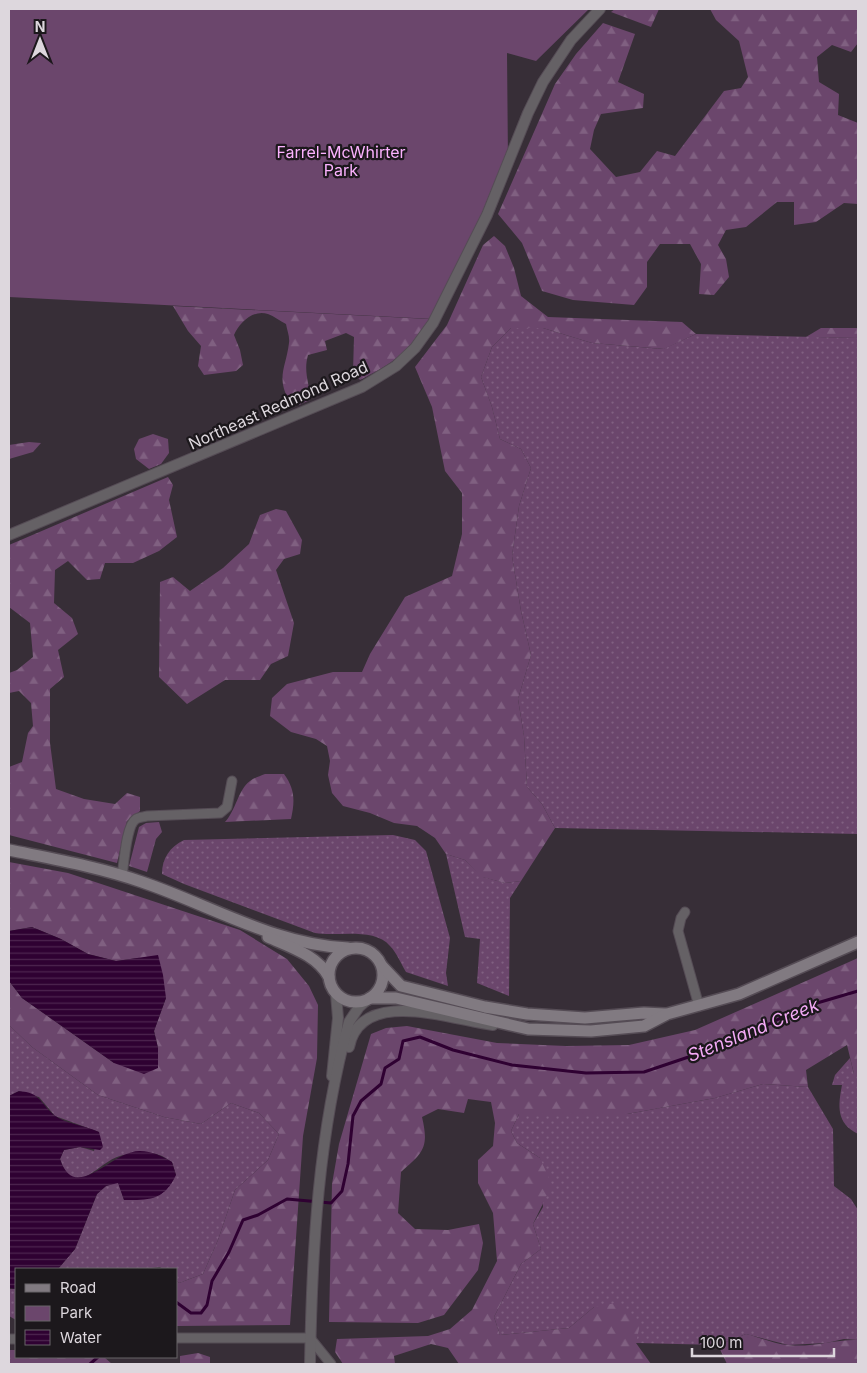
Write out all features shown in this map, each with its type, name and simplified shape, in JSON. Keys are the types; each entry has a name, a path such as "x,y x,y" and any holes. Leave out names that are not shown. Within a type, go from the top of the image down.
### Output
{"main road":[{"path":"9,850 145,883 235,920 312,958 324,969 336,994 351,1002 369,998 396,998 508,1026 535,1029 591,1031 644,1026 667,1014 748,990 858,942"},
{"path":"235,920 318,946 365,949 379,959 382,966 383,982 380,989 369,998"},
{"path":"329,977 334,959 348,948"},
{"path":"382,966 401,986 485,1007 527,1014 585,1018 644,1013 667,1014"}],"street":[{"name":"Northeast Redmond Road","path":"9,536 362,387 396,366 415,348 433,323 487,214 528,113 543,82 571,40 600,9"},
{"path":"122,876 128,832 136,819 147,816 220,813 226,807 232,781"},
{"path":"685,912 681,918 678,931 699,1006"},
{"path":"310,1364 318,1180 328,1114 338,1018 336,994"},
{"path":"328,1114 349,1022 358,1007 369,998"},
{"path":"328,1114 340,1085 353,1034 364,1021 372,1016 382,1013 414,1011 475,1023 508,1026"},
{"path":"178,1338 310,1338"},
{"path":"310,1338 331,1364"}],"green space":[{"name":"Farrel-McWhirter Park","path":"9,9 589,9 536,61 507,53 508,161 433,319 9,297"},
{"path":"615,9 659,9 651,27 611,12"},
{"path":"710,9 858,9 858,43 851,52 832,45 817,57 819,82 839,94 838,115 858,123 858,204 844,203 816,222 794,225 794,202 777,202 746,227 726,230 718,245 726,259 729,277 714,295 699,294 701,264 690,244 660,244 647,262 647,287 634,305 573,300 542,291 522,243 498,214 555,84 576,54 603,23 635,34 618,82 644,94 643,108 601,114 594,130 590,149 616,177 640,172 657,151 675,156 724,91 741,88 748,77 739,41 716,20"},
{"path":"494,236 505,246 514,268 521,296 548,317 682,322 696,334 664,349 592,343 543,328 511,328 492,347 481,377 492,407 500,439 521,449 531,468 519,506 512,556 521,611 531,655 518,699 524,736 527,787 542,804 555,828 521,881 505,883 482,877 465,860 446,854 435,838 417,826 394,823 370,813 343,806 332,793 328,775 330,761 327,746 316,739 291,732 270,716 272,698 287,684 333,672 362,672 370,654 405,597 452,576 462,534 462,493 445,471 432,407 415,367 447,325 483,245"},
{"path":"173,306 429,319 415,340 400,356 360,380 353,372 354,337 346,333 325,341 327,350 308,355 306,373 310,400 299,405 289,401 283,385 282,378 289,341 286,324 270,315 262,313 257,313 247,318 234,335 243,365 236,371 204,375 198,366 201,346 188,331"},
{"path":"511,328 543,328 592,343 663,349 696,334 858,338 858,834 555,828 542,804 527,787 524,736 518,699 531,655 521,611 512,556 519,506 531,468 521,449 500,439 492,407 481,377 492,347"},
{"path":"821,328 858,328 858,338 806,337"},
{"path":"153,434 168,439 169,453 161,464 149,469 136,459 134,449 139,439"},
{"path":"29,442 41,443 33,452 9,459 9,445"},
{"path":"168,477 173,485 169,500 177,537 159,551 133,563 105,563 100,579 87,580 68,561 55,570 54,603 72,618 78,634 58,650 64,677 50,689 50,743 56,789 84,799 115,804 127,793 140,797 140,811 127,821 117,863 9,835 9,767 22,762 28,733 33,726 31,703 19,691 9,693 9,673 17,670 33,657 30,623 9,607 9,545"},
{"path":"276,509 286,511 302,540 300,554 284,559 276,570 294,623 288,656 271,664 260,680 225,680 187,704 159,677 160,582 173,577 190,591 223,568 249,544 260,515"},
{"path":"265,774 284,774 288,780 293,795 291,819 225,822 246,785 253,779"},
{"path":"159,822 162,832 156,839 147,872 129,866 139,827 146,823"},
{"path":"393,835 415,840 426,851 450,938 446,973 448,986 406,972 397,955 383,940 365,935 315,933 162,874 165,858 175,846 184,840"},
{"path":"446,854 465,860 483,877 505,883 521,881 510,898 509,996 477,983 480,939 465,937"},
{"path":"9,862 68,873 240,930 287,959 309,986 318,1005 317,1058 303,1136 290,1325 178,1326 178,1282 203,1274 218,1240 235,1190 268,1160 279,1134 259,1113 231,1103 201,1124 164,1117 98,1095 32,1047 9,1025 9,981 22,998 114,1063 158,1048 154,1031 166,998 138,958 116,961 88,954 61,939 32,927 9,931"},
{"path":"858,958 858,1074 854,1074 847,1045 806,1070 808,1087 763,1084 715,1098 627,1114 519,1114 511,1131 517,1143 540,1158 552,1185 533,1224 541,1249 521,1264 494,1317 500,1335 569,1328 594,1307 616,1303 640,1324 636,1343 651,1364 459,1364 448,1348 431,1344 394,1356 395,1364 343,1364 335,1352 337,1339 428,1336 450,1329 472,1310 497,1261 493,1213 478,1183 478,1160 493,1146 495,1123 491,1102 468,1099 464,1113 438,1109 422,1117 425,1135 423,1148 420,1154 401,1172 398,1213 415,1229 448,1230 479,1224 483,1243 478,1270 444,1315 418,1323 329,1322 332,1184 339,1144 371,1034 386,1028 407,1026 497,1043 566,1046 629,1045 695,1030"},
{"path":"9,1025 32,1047 98,1095 164,1117 201,1124 231,1103 259,1113 279,1134 268,1160 235,1190 218,1240 203,1274 179,1283 178,1268 59,1268 75,1249 97,1194 106,1186 118,1182 124,1200 176,1175 172,1162 164,1157 151,1153 140,1153 112,1159 87,1176 80,1178 72,1177 66,1171 60,1159 64,1150 80,1147 94,1151 99,1132 55,1116 39,1097 19,1091 9,1096"},
{"path":"850,1058 854,1074 858,1074 858,1134 846,1125 840,1113 842,1085 832,1085 835,1075"},
{"path":"763,1084 808,1087 833,1129 834,1186 851,1199 858,1210 858,1340 844,1339 826,1343 788,1345 746,1334 718,1345 636,1343 594,1307 569,1328 500,1335 494,1317 521,1264 541,1249 533,1224 543,1207 540,1158 517,1143 511,1131 519,1114 627,1114 715,1098"},
{"path":"9,1289 15,1289 15,1319 9,1316"},
{"path":"746,1334 777,1343 797,1346 858,1340 858,1364 727,1364 718,1345"},
{"path":"9,1350 15,1350 15,1358 105,1358 112,1364 9,1364"},
{"path":"198,1353 210,1357 210,1364 180,1364 180,1356"}],"water":[{"path":"32,927 61,939 88,954 116,961 158,955 166,998 154,1031 158,1048 158,1068 144,1074 114,1063 22,998 9,981 9,931"},
{"path":"19,1091 32,1094 59,1118 99,1132 103,1147 100,1150 80,1147 64,1150 60,1159 67,1172 75,1177 95,1172 118,1158 140,1151 157,1154 172,1162 176,1175 166,1190 148,1199 124,1200 118,1183 106,1186 97,1194 75,1249 59,1268 15,1268 15,1289 9,1288 9,1096"}],"waterway":[{"name":"Stensland Creek","path":"178,1303 191,1313 201,1313 207,1305 212,1281 229,1252 243,1220 258,1215 287,1199 331,1203 342,1191 348,1164 353,1116 361,1101 381,1084 385,1068 399,1059 403,1041 420,1037 453,1050 512,1065 586,1073 644,1072 736,1041 800,1008 858,991"},
{"name":"Stensland Creek","path":"90,1364 97,1358"}]}
